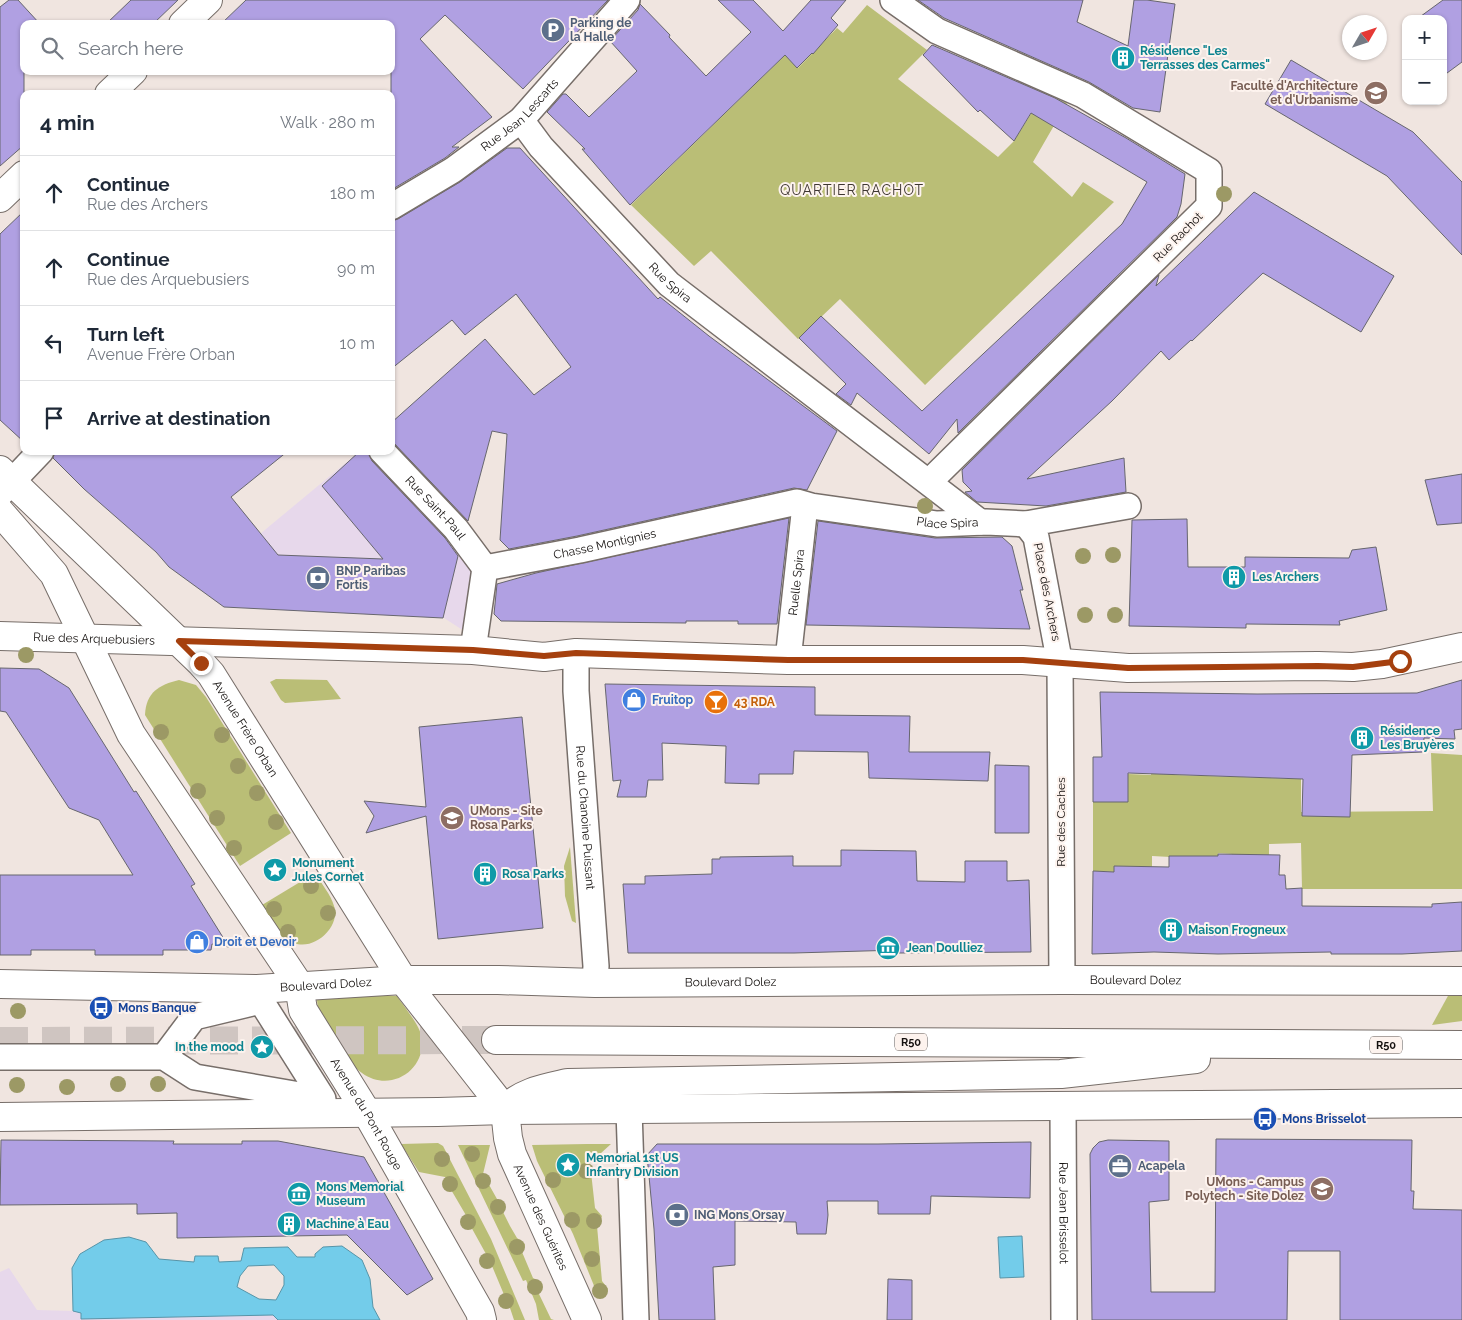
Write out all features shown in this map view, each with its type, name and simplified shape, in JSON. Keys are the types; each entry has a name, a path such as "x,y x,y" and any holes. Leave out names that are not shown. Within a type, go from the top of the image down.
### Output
{"main road":[{"path":"187,20 208,0"},
{"path":"113,90 129,75"},
{"path":"0,198 20,179"},
{"name":"Avenue Frère Orban","path":"4,482 179,641 210,674 403,980 505,1110"},
{"path":"0,512 54,574 131,734 299,985"},
{"name":"Rue des Arquebusiers","path":"0,636 473,650 544,656 576,653 788,660 1023,660 1128,668 1353,667 1392,662 1462,647"},
{"name":"Boulevard Dolez","path":"0,984 257,989 403,980 596,983 1062,980 1462,981"},
{"name":"Avenue du Pont Rouge","path":"299,985 303,1010 368,1113 475,1304 482,1320"},
{"name":"R50","path":"496,1040 1458,1045"},
{"path":"505,1110 511,1103 526,1095 543,1088 568,1083 1061,1074 1326,1045"},
{"path":"0,1117 505,1110 1462,1103"},
{"name":"Avenue des Guérites","path":"505,1110 512,1154 587,1320"}],"street":[{"name":"Rue Jean Lescarts","path":"395,205 453,170 521,120 627,0"},
{"name":"Rue Rachot","path":"893,0 937,31 1083,95 1209,171 1210,206 929,482"},
{"name":"Rue Spira","path":"521,120 541,147 669,284 845,418"},
{"name":"Place Spira","path":"845,418 980,522"},
{"path":"4,482 36,455"},
{"name":"Rue Saint-Paul","path":"386,455 456,529 485,568"},
{"name":"Chasse Montignies","path":"485,568 580,550 796,502 805,505"},
{"name":"Place Spira","path":"805,505 937,524 980,522"},
{"name":"Ruelle Spira","path":"788,660 805,505"},
{"path":"980,522 1026,524 1128,506"},
{"name":"Place des Archers","path":"1026,524 1036,537 1060,664"},
{"path":"473,650 485,568"},
{"name":"Rue du Chanoine Puissant","path":"576,653 576,691 596,983"},
{"name":"Rue des Caches","path":"1060,664 1062,980"},
{"path":"0,1057 164,1057 195,1077 323,1099 261,1001 194,1018 164,1057"},
{"name":"Rue Jean Brisselot","path":"1064,1105 1064,1320"},
{"path":"630,1110 636,1320"}],"shaded area":[{"path":"355,455 386,455 485,568 475,638 444,618 225,607 178,571 260,534"},
{"path":"9,1268 37,1310 73,1311 82,1313 81,1318 273,1315 278,1320 0,1320 0,1272"}],"green space":[{"path":"867,5 927,50 898,79 998,157 1014,141 1044,93 1067,103 1033,162 1072,197 1083,182 1114,202 925,385 840,299 798,339 711,251 694,266 631,205 785,55 798,68 837,28 843,33"},
{"path":"276,679 327,680 341,699 285,703 281,700 270,682"},
{"path":"179,680 196,685 206,697 291,833 240,866 145,715 151,695 165,684"},
{"path":"1175,748 1174,775 1301,779 1301,812 1433,811 1431,753 1462,755 1462,889 1302,889 1301,843 1269,844 1269,855 1233,882 1232,854 1218,853 1219,856 1189,858 1152,856 1152,867 1114,866 1114,872 1093,871 1093,802 1127,802 1128,774 1151,775 1151,749"},
{"path":"570,847 576,923 572,921 565,896 564,866"},
{"path":"315,873 333,902 334,922 324,935 310,944 302,945 294,943 279,932 262,905"},
{"path":"1449,994 1462,994 1462,1021 1432,1025"},
{"path":"326,995 397,996 415,1023 422,1039 418,1061 411,1070 394,1080 383,1081 372,1079 356,1068 344,1053 318,1010 317,1000"},
{"path":"438,1143 443,1146 491,1239 525,1320 514,1320 509,1305 503,1302 505,1297 492,1266 485,1263 486,1254 470,1225 464,1222 467,1217 450,1188 445,1185 447,1181 445,1177 419,1172 401,1144"},
{"path":"611,1144 590,1163 595,1208 602,1216 597,1226 602,1281 608,1289 599,1298 573,1234 537,1161 532,1145"},
{"path":"458,1145 490,1145 483,1174 497,1199 504,1205 503,1212 517,1238 525,1245 522,1252 533,1278 541,1282 539,1294 551,1319 554,1320 539,1320 536,1304 526,1280 523,1281"}],"water":[{"path":"1022,1236 1024,1277 1000,1278 998,1237"},
{"path":"129,1237 146,1242 159,1259 194,1262 195,1256 218,1256 219,1262 241,1261 244,1248 288,1247 297,1257 315,1257 315,1254 323,1247 342,1246 362,1260 370,1279 373,1307 380,1320 278,1320 273,1315 81,1319 81,1313 73,1311 72,1268 80,1254 104,1240","holes":["274,1265 284,1276 284,1285 276,1300 259,1299 237,1287 240,1276 248,1266"]}],"building":[{"path":"9,0 18,0 36,20 20,20 20,75 24,75 24,90 20,90 20,148 0,166 0,7"},
{"path":"131,0 178,0 157,20 110,20"},
{"path":"246,0 608,0 523,89 445,15 420,39 492,117 452,147 459,147 445,158 395,188 395,90 391,90 391,75 395,75 395,20 225,20"},
{"path":"718,0 753,0 783,31 811,0 846,0 831,18 838,25 813,54 797,68 785,55 630,205 582,149 585,149 547,112 563,94 566,94 589,117 637,71 610,41 638,10 640,4 706,76 751,32"},
{"path":"918,0 1083,0 1077,22 1128,46 1134,0 1175,4 1160,112 1133,108 1089,82 944,18"},
{"path":"1443,0 1462,0 1462,62 1447,73 1447,15 1422,15"},
{"path":"932,45 1055,98 1185,174 1181,204 1177,217 958,433 957,419 929,454 857,393 851,405 836,394 846,384 799,338 821,316 922,411 1122,224 1147,182 1031,113 1014,141 980,110 978,112 923,55"},
{"path":"1291,60 1413,132 1462,182 1462,255 1387,176 1265,104"},
{"path":"507,148 520,148 658,299 660,297 709,336 837,431 807,490 794,488 577,536 509,549 500,540 507,434 492,431 468,521 395,444 395,419 485,339 534,395 571,367 516,294 465,335 452,320 395,366 395,220 460,182"},
{"path":"1254,192 1394,276 1361,332 1263,273 1192,341 1169,360 1161,351 1112,401 1027,479 1124,458 1126,492 1046,506 977,502 965,492 972,491 963,482 962,470 1159,275 1156,286"},
{"path":"20,215 20,438 0,420 0,234"},
{"path":"54,455 283,455 231,497 278,555 383,559 322,486 356,455 370,455 372,461 445,538 458,556 443,618 224,607 169,567 156,552 84,489 53,458"},
{"path":"1462,474 1462,523 1437,525 1425,480"},
{"path":"789,518 777,624 738,624 738,621 686,621 686,623 501,621 494,614 497,584 536,573"},
{"name":"Les Archers","path":"1187,519 1188,567 1245,567 1245,557 1349,558 1352,550 1376,547 1387,610 1339,621 1340,625 1246,624 1246,628 1129,626 1132,520"},
{"path":"818,521 935,538 1002,537 1012,546 1023,590 1020,590 1030,629 806,625"},
{"path":"0,668 39,669 69,688 134,792 136,791 195,884 191,886 229,947 212,944 211,950 163,950 163,955 95,955 95,950 31,950 31,955 0,955 0,875 133,875 99,820 69,808 6,712 0,711"},
{"path":"1462,680 1462,729 1454,730 1455,739 1424,738 1423,752 1352,755 1350,817 1302,816 1303,779 1128,773 1128,802 1093,802 1093,757 1102,757 1100,692 1257,694 1417,693"},
{"path":"605,684 815,687 815,715 910,716 909,752 990,752 988,781 869,778 868,752 794,751 793,774 759,774 759,784 725,783 726,746 662,743 663,780 648,780 646,797 617,797 621,780 613,781"},
{"name":"Rosa Parks","path":"522,717 543,928 438,939 426,816 366,833 374,816 364,801 426,807 419,727"},
{"path":"995,765 1029,766 1029,833 995,833"},
{"path":"841,850 916,851 917,881 965,882 965,861 1007,861 1007,881 1029,880 1031,952 899,953 899,950 794,953 628,953 623,884 645,884 645,876 712,874 712,859 720,859 720,857 793,856 793,866 841,866"},
{"path":"1218,854 1280,855 1279,875 1285,875 1286,889 1302,888 1302,906 1432,907 1432,904 1462,902 1462,951 1402,954 1154,952 1092,954 1093,871 1114,872 1114,866 1169,867 1169,856 1218,856"},
{"name":"UMons - Campus Polytech - Site Dolez","path":"1216,1139 1412,1140 1411,1191 1414,1191 1413,1209 1462,1210 1462,1320 1340,1320 1340,1251 1288,1251 1287,1320 1092,1320 1090,1154 1093,1148 1099,1142 1108,1140 1169,1141 1169,1200 1149,1202 1151,1292 1215,1292"},
{"name":"Machine à Eau","path":"1,1140 174,1141 173,1144 242,1144 242,1141 278,1141 364,1157 433,1279 407,1295 347,1235 177,1238 177,1213 137,1214 137,1204 0,1205"},
{"path":"1031,1142 1030,1198 931,1196 930,1214 878,1214 878,1201 827,1201 826,1234 797,1234 796,1222 735,1221 735,1265 713,1267 715,1320 659,1320 654,1229 647,1155 657,1144"},
{"path":"888,1279 912,1280 912,1320 887,1320"}],"tunnel":[{"path":"0,1041 496,1040"}],"place":[{"name":"Parking de la Halle","path":"553,30"},
{"name":"Résidence \"Les Terrasses des Carmes\"","path":"1123,58"},
{"name":"Faculté d'Architecture et d'Urbanisme","path":"1376,93"},
{"name":"Les Archers","path":"1234,577"},
{"name":"BNP Paribas Fortis","path":"318,578"},
{"name":"Fruitop","path":"634,700"},
{"name":"43 RDA","path":"716,702"},
{"name":"Résidence Les Bruyères","path":"1362,738"},
{"name":"UMons - Site Rosa Parks","path":"452,818"},
{"name":"Monument Jules Cornet","path":"275,870"},
{"name":"Rosa Parks","path":"485,874"},
{"name":"Maison Frogneux","path":"1171,930"},
{"name":"Droit et Devoir","path":"197,942"},
{"name":"Jean Doulliez","path":"888,948"},
{"name":"Mons Banque","path":"101,1008"},
{"name":"In the mood","path":"262,1047"},
{"name":"Mons Brisselot","path":"1265,1119"},
{"name":"Memorial 1st US Infantry Division","path":"568,1165"},
{"name":"Acapela","path":"1120,1166"},
{"name":"UMons - Campus Polytech - Site Dolez","path":"1322,1189"},
{"name":"Mons Memorial Museum","path":"299,1194"},
{"name":"ING Mons Orsay","path":"677,1215"},
{"name":"Machine à Eau","path":"289,1224"}],"district":[{"name":"QUARTIER RACHOT","path":"852,190"}],"route":[{"path":"201,663 179,641 473,650 544,656 576,653 788,660 1023,660 1128,668 1353,667 1400,661"}]}
